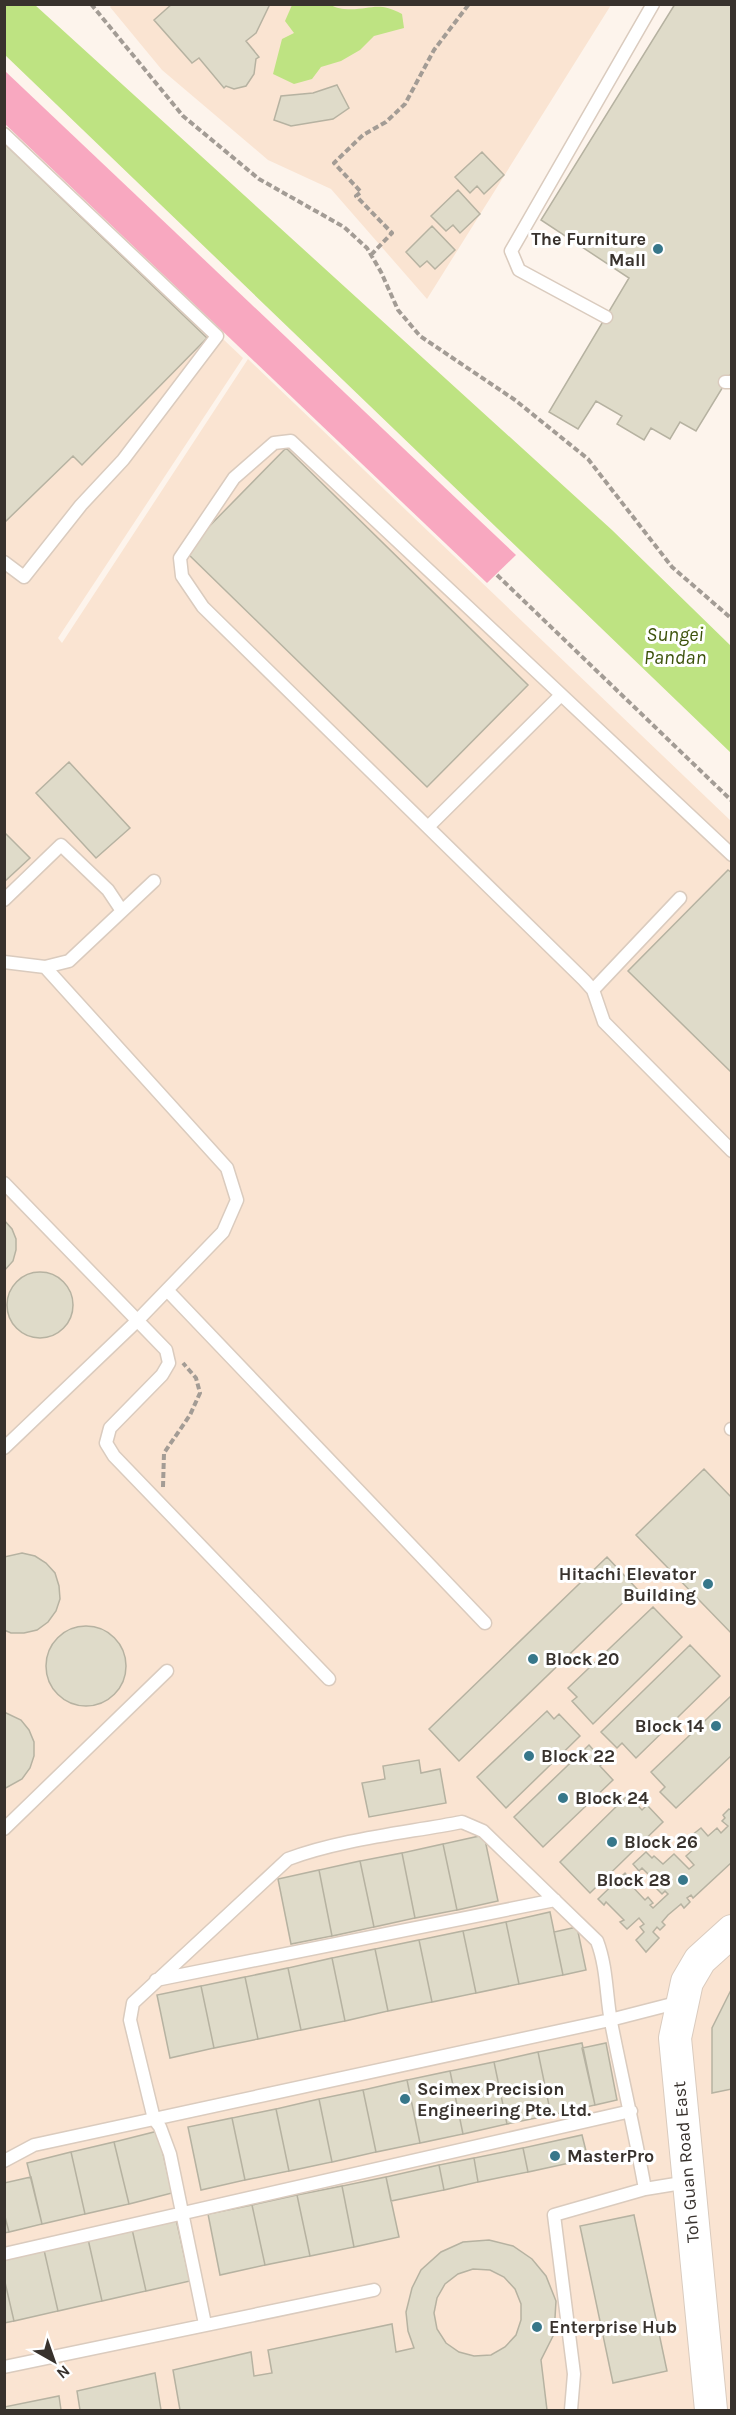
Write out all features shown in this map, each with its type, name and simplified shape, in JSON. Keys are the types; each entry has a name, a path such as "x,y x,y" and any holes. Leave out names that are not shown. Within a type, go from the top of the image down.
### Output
{"street":[{"name":"Toh Guan Road East","path":"711,2410 675,2038 687,1982 700,1960 732,1931"}],"lane":[{"path":"606,317 519,270 511,251 653,4"},
{"path":"4,134 217,336 123,460 81,505 24,577 4,562"},
{"path":"732,855 291,441 274,443 234,478 180,558 182,576 203,607 593,990 604,1022 732,1151"},
{"path":"428,827 561,695"},
{"path":"4,900 61,845 108,890 122,911"},
{"path":"4,962 45,967 69,961 154,881"},
{"path":"593,990 680,898"},
{"path":"4,1448 137,1321 223,1232 237,1200 227,1168 45,967"},
{"path":"4,1183 166,1350 169,1364 162,1375 110,1428 106,1443 124,1468 329,1679"},
{"path":"167,1290 485,1623"},
{"path":"4,1829 167,1671"},
{"path":"205,2324 167,2144 154,2119 130,2020 133,2003 288,1859 322,1849 462,1821 483,1831 597,1941 603,1958 610,2020 631,2111 645,2189"},
{"path":"156,1980 555,1900"},
{"path":"4,2161 34,2145 610,2020 682,2002"},
{"path":"4,2254 631,2111"},
{"path":"572,2410 574,2374 554,2215 645,2189 688,2182"},
{"path":"4,2367 374,2290"}],"path":[{"path":"91,4 183,116 259,179 344,227 367,248 398,310 420,336 515,400 588,459 672,567 732,619"},
{"path":"371,255 392,233 356,196 361,192 334,163 363,135 386,122 405,104 434,50 469,4"},
{"path":"496,575 732,801"},
{"path":"162,1508 164,1452 190,1415 200,1393 196,1378 180,1361"}],"shaded area":[{"path":"112,4 611,5 427,299 331,189 268,160 162,70 110,7"},
{"path":"5,71 516,555 487,583 5,124"},
{"path":"4,131 243,358 58,638 62,643 248,359 731,821 731,2410 5,2410"}],"water":[{"path":"326,4 344,9 386,8 402,14 404,28 374,36 360,50 341,61 321,67 312,79 294,84 273,74 282,39 294,33 285,21 292,5"},
{"name":"Sungei Pandan","path":"4,5 35,5 612,530 731,646 731,753 5,55"}],"building":[{"path":"172,4 270,4 256,33 246,41 259,57 256,59 254,74 246,86 234,89 226,86 224,88 199,58 192,63 154,20"},
{"name":"The Furniture Mall","path":"675,4 732,4 732,372 696,431 680,422 670,439 651,428 644,440 617,424 622,416 596,401 578,429 549,412 629,278 541,220"},
{"path":"337,85 349,108 333,119 291,126 274,120 281,96 313,93"},
{"path":"4,143 207,338 82,465 73,456 5,522"},
{"path":"482,152 504,175 484,194 477,186 470,193 455,177"},
{"path":"458,190 480,214 460,233 453,225 446,231 431,216"},
{"path":"432,226 455,250 435,269 427,261 420,267 406,252"},
{"path":"286,448 528,685 427,787 185,551"},
{"path":"69,762 130,828 96,858 36,793"},
{"path":"4,832 30,858 4,882"},
{"path":"728,870 732,873 732,1073 628,971"},
{"path":"4,1220 12,1229 16,1239 16,1250 13,1261 4,1271"},
{"path":"40,1272 53,1275 63,1282 70,1292 73,1305 70,1318 63,1328 53,1335 40,1338 27,1335 17,1328 10,1318 7,1305 10,1292 17,1282 27,1275"},
{"name":"Hitachi Elevator Building","path":"704,1469 732,1498 732,1634 636,1535"},
{"path":"22,1553 35,1556 55,1573 60,1599 56,1611 48,1622 37,1630 11,1633 4,1630 4,1557"},
{"name":"Block 20","path":"607,1557 637,1589 459,1761 429,1729"},
{"path":"653,1607 682,1637 593,1724 572,1701 577,1697 568,1688"},
{"path":"86,1626 101,1629 114,1638 123,1651 126,1666 123,1681 114,1694 101,1703 86,1706 71,1703 58,1694 49,1681 46,1666 49,1651 58,1638 71,1629"},
{"path":"690,1645 720,1676 636,1758 622,1743 617,1748 601,1732"},
{"name":"Block 14","path":"731,1696 732,1755 676,1808 660,1792 665,1787 651,1772"},
{"name":"Block 22","path":"547,1711 554,1719 559,1714 580,1736 506,1808 477,1777"},
{"path":"4,1712 21,1720 29,1730 34,1742 34,1756 30,1768 22,1779 4,1789"},
{"name":"Block 24","path":"589,1745 604,1762 600,1766 613,1780 543,1847 514,1817"},
{"path":"419,1760 421,1773 440,1769 446,1803 369,1817 362,1783 385,1779 383,1766"},
{"name":"Block 26","path":"628,1795 642,1810 647,1805 663,1822 590,1893 560,1862"},
{"name":"Block 28","path":"729,1809 732,1811 732,1862 693,1898 691,1895 687,1898 690,1902 684,1908 681,1904 668,1915 662,1922 665,1925 660,1930 657,1927 653,1932 659,1938 646,1952 636,1940 644,1932 640,1927 644,1924 639,1918 627,1929 620,1922 624,1920 606,1902 604,1905 598,1899 625,1873 630,1879 628,1882 645,1900 648,1897 653,1903 650,1905 653,1908 668,1894 665,1891 662,1894 656,1888 659,1885 642,1868 639,1871 633,1864 646,1852 663,1864 674,1854 689,1869 694,1865 686,1856 695,1848 687,1839 701,1828 708,1836 717,1828 721,1833 728,1826 722,1821 725,1818 723,1815"},
{"path":"484,1835 498,1901 457,1910 443,1844"},
{"path":"443,1844 457,1910 415,1918 402,1853"},
{"path":"402,1853 415,1918 374,1927 360,1861"},
{"path":"360,1861 374,1927 332,1936 319,1870"},
{"path":"319,1870 332,1936 291,1944 278,1879"},
{"path":"550,1912 563,1975 519,1984 506,1922"},
{"path":"506,1922 519,1984 476,1993 463,1931"},
{"path":"577,1927 586,1970 563,1975 554,1932"},
{"path":"463,1931 476,1993 432,2002 419,1940"},
{"path":"419,1940 432,2002 388,2011 375,1949"},
{"path":"375,1949 388,2011 345,2021 332,1958"},
{"path":"332,1958 345,2021 301,2030 288,1968"},
{"path":"288,1968 301,2030 258,2039 245,1977"},
{"path":"245,1977 258,2039 214,2048 201,1986"},
{"path":"201,1986 214,2048 170,2058 157,1995"},
{"path":"732,1988 732,2089 712,2093 712,2028"},
{"path":"582,2043 595,2105 551,2115 538,2052"},
{"path":"606,2043 617,2100 595,2105 582,2048"},
{"path":"538,2052 551,2115 507,2124 494,2062"},
{"path":"494,2062 507,2124 463,2134 450,2071"},
{"path":"450,2071 463,2134 420,2143 407,2080"},
{"path":"407,2080 420,2143 376,2152 363,2090"},
{"path":"363,2090 376,2152 332,2162 319,2099"},
{"path":"319,2099 332,2162 289,2171 276,2109"},
{"path":"276,2109 289,2171 245,2180 232,2118"},
{"path":"232,2118 245,2180 201,2190 188,2127"},
{"path":"158,2131 172,2193 129,2204 114,2142"},
{"path":"582,2135 588,2159 528,2172 523,2148"},
{"path":"114,2142 129,2204 85,2214 71,2152"},
{"path":"523,2148 528,2172 478,2182 474,2158"},
{"path":"71,2152 85,2214 42,2224 27,2163"},
{"path":"474,2158 478,2182 444,2190 439,2165"},
{"path":"439,2165 444,2190 391,2201 386,2177"},
{"path":"31,2177 42,2224 9,2232 4,2213 4,2183"},
{"path":"386,2177 399,2237 354,2247 342,2186"},
{"path":"342,2186 354,2247 310,2256 297,2195"},
{"path":"297,2195 310,2256 265,2265 252,2205"},
{"path":"252,2205 265,2265 220,2275 208,2214"},
{"path":"4,2213 9,2232 4,2233"},
{"path":"634,2215 667,2371 613,2383 580,2226"},
{"path":"176,2219 190,2281 146,2291 132,2229"},
{"path":"132,2229 146,2291 102,2301 88,2239"},
{"path":"88,2239 102,2301 58,2311 44,2250"},
{"name":"Enterprise Hub","path":"489,2240 513,2246 532,2259 546,2276 556,2301 554,2334 541,2360 547,2410 180,2410 173,2370 251,2352 254,2376 272,2373 268,2350 392,2324 396,2352 414,2348 408,2331 406,2312 412,2288 421,2270 441,2252 463,2242","holes":["473,2269 490,2270 504,2277 515,2289 521,2304 521,2320 516,2335 505,2347 491,2355 474,2356 459,2352 446,2343 437,2329 434,2313 437,2298 445,2284 458,2274"]},
{"path":"44,2250 58,2311 14,2321 4,2278 4,2259"},
{"path":"4,2278 14,2321 4,2323"},
{"path":"155,2373 161,2410 80,2410 77,2391"},
{"path":"59,2396 61,2410 4,2410 4,2407"}],"place":[{"name":"The Furniture Mall","path":"658,249"},
{"name":"Hitachi Elevator Building","path":"708,1584"},
{"name":"Block 20","path":"533,1659"},
{"name":"Block 14","path":"716,1726"},
{"name":"Block 22","path":"529,1756"},
{"name":"Block 24","path":"563,1798"},
{"name":"Block 26","path":"612,1842"},
{"name":"Block 28","path":"683,1880"},
{"name":"Scimex Precision Engineering Pte. Ltd.","path":"405,2099"},
{"name":"MasterPro","path":"555,2156"},
{"name":"Enterprise Hub","path":"537,2327"}]}
